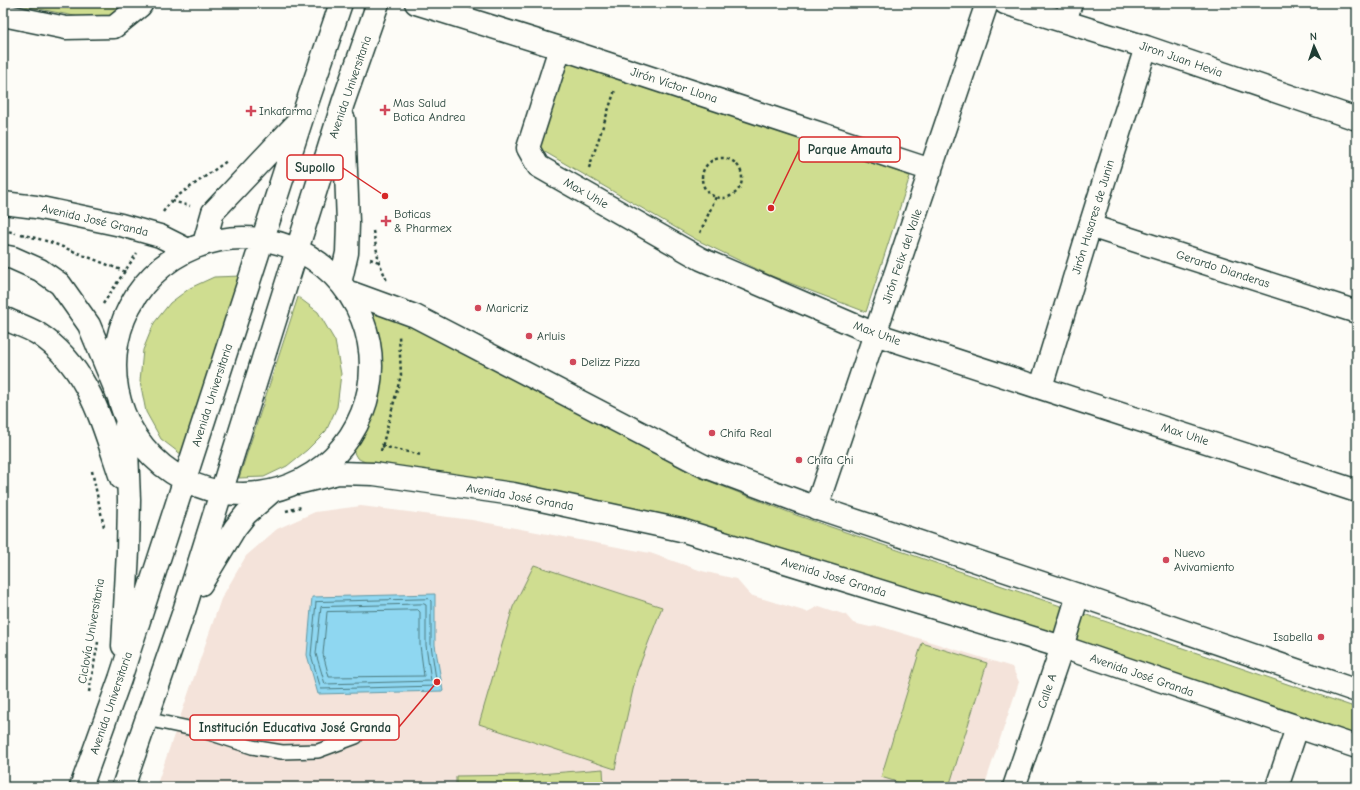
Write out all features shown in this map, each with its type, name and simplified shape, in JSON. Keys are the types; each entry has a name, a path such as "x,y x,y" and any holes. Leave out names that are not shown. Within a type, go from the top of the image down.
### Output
{"main road":[{"path":"3,15 66,28 114,27 142,3"},
{"name":"Avenida Universitaria","path":"81,787 120,679 302,118 341,3"},
{"name":"Avenida Universitaria","path":"123,787 184,611 343,103 378,3"},
{"name":"Jirón Víctor Llona","path":"416,3 560,48 931,170"},
{"name":"Jirón Felix del Valle","path":"816,508 987,3"},
{"name":"Jiron Juan Hevia","path":"1005,3 1068,12 1146,47 1357,118"},
{"name":"Jirón Husares de Junin","path":"1042,387 1146,47"},
{"name":"Max Uhle","path":"560,48 528,148 538,166 701,259 875,334 1357,490"},
{"path":"343,103 348,223 346,286"},
{"path":"205,240 213,212 302,118"},
{"name":"Avenida José Granda","path":"3,203 36,207 122,225 160,236 184,248"},
{"name":"Gerardo Dianderas","path":"1090,226 1357,312"},
{"path":"3,256 12,258 40,270 60,284 89,325 118,395 126,422 140,447 183,483 220,496 241,497 270,493 297,483 321,467 341,446 355,422 364,397 367,373 366,348 359,310 346,286 320,260 297,248 263,240 237,237 205,240 184,248 165,265 146,286 132,311 121,338 116,366 118,395"},
{"path":"346,286 415,316 704,466 816,508 1357,690"},
{"path":"3,318 36,333 66,357 79,374 96,405 129,500"},
{"path":"120,679 125,618 129,500 126,422"},
{"name":"Avenida José Granda","path":"297,483 338,473 374,474 513,494 682,530 1062,648 1357,747"},
{"path":"184,611 235,528 246,514 270,493"},
{"name":"Calle A","path":"1014,787 1062,648 1078,595"},
{"path":"1277,787 1297,728"}],"lane":[{"path":"146,719 203,731 252,747 282,752 318,751 356,737"}],"path":[{"path":"588,173 616,88"},
{"path":"172,200 233,157"},
{"path":"720,158 728,159 735,163 740,169 742,176 741,184 738,191 731,196 724,198 716,197 709,193 704,187 702,180 703,172 707,165 713,160 720,158"},
{"path":"698,237 716,197"},
{"path":"3,230 50,242 126,272"},
{"path":"374,474 401,375 399,339 394,307 380,262"},
{"path":"93,476 104,528"},
{"path":"281,513 307,506"},
{"name":"Ciclovía Universitaria","path":"88,698 99,638"}],"shaded area":[{"path":"361,506 472,520 650,553 702,571 736,579 750,595 807,612 819,606 846,615 853,623 870,627 879,626 1012,667 1019,682 984,787 156,787 221,599 246,556 277,529 315,512"}],"green space":[{"path":"10,3 125,3 120,16 104,22"},
{"path":"567,61 910,176 866,312 769,275 697,240 538,148"},
{"path":"241,276 182,455 161,439 146,412 140,381 143,350 154,323 170,303 190,288 214,277"},
{"path":"298,297 318,312 335,341 341,374 337,407 326,431 307,450 287,466 264,477 239,478"},
{"path":"370,310 397,316 696,476 796,515 1357,708 1357,738 886,583 369,464 357,458 353,451 365,427 376,388 377,354"},
{"path":"534,565 662,607 637,672 615,769 479,724 513,607"},
{"path":"922,643 987,663 949,787 913,787 881,777"},
{"path":"603,769 604,787 456,787 456,776 526,775"}],"water":[{"path":"435,594 435,645 443,691 318,694 307,655 312,597"}],"place":[{"name":"Mas Salud Botica Andrea","path":"385,110"},
{"name":"Inkafarma","path":"251,111"},
{"name":"Supollo","path":"385,196"},
{"name":"Parque Amauta","path":"771,208"},
{"name":"Boticas & Pharmex","path":"386,221"},
{"name":"Maricriz","path":"478,308"},
{"name":"Arluis","path":"529,336"},
{"name":"Delizz Pizza","path":"573,362"},
{"name":"Chifa Real","path":"712,433"},
{"name":"Chifa Chi","path":"799,460"},
{"name":"Nuevo Avivamiento","path":"1166,560"},
{"name":"Isabella","path":"1321,637"},
{"name":"Institución Educativa José Granda","path":"437,682"}]}
